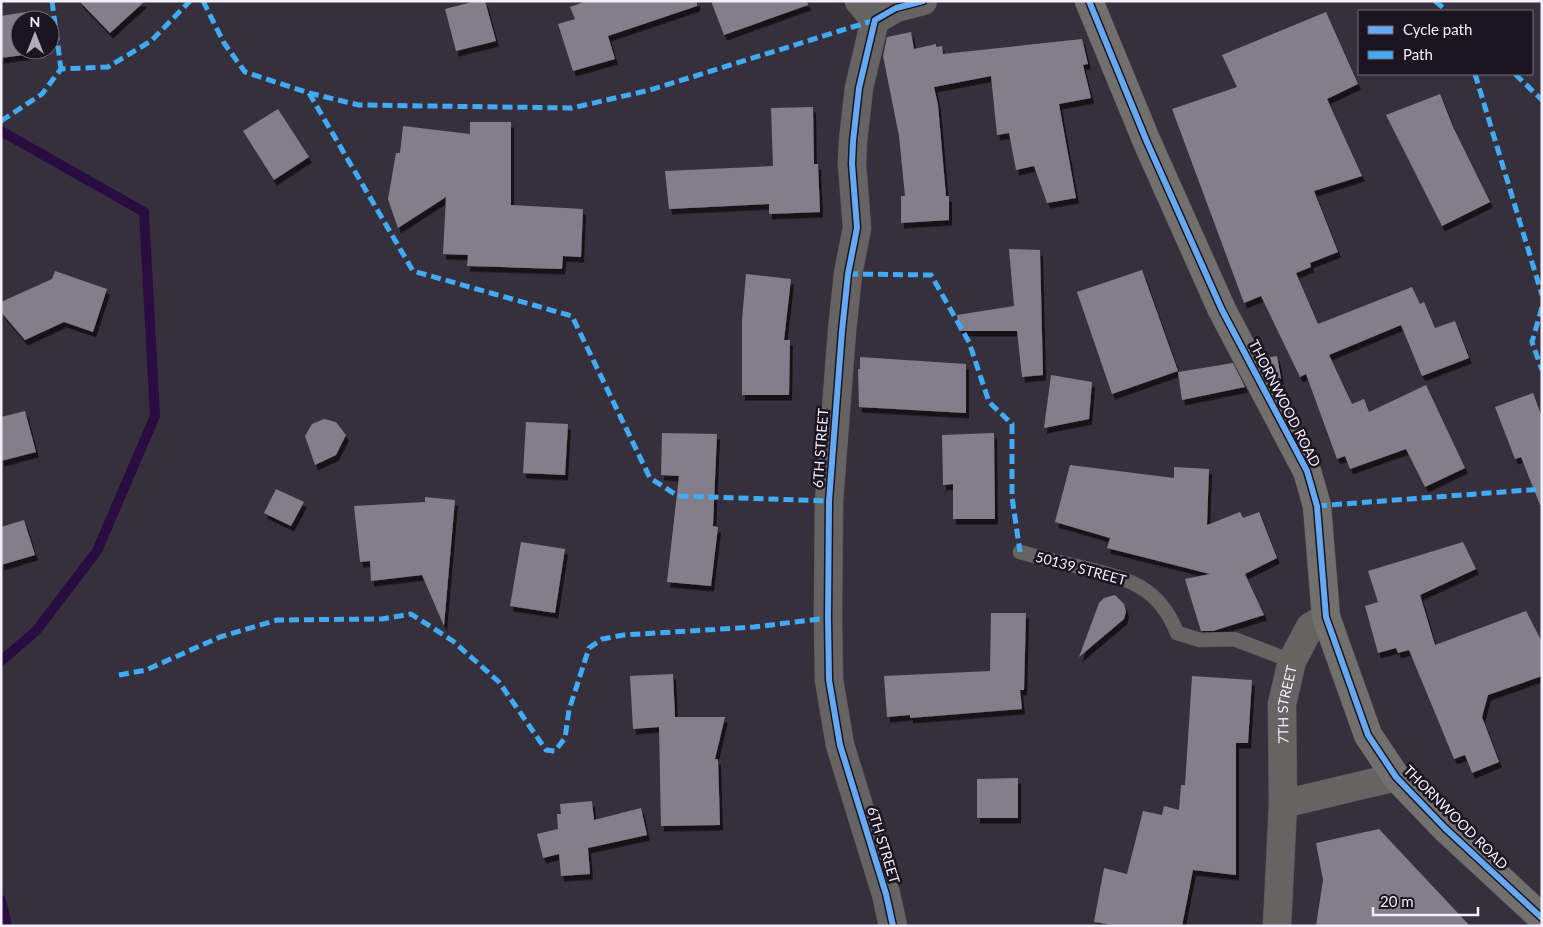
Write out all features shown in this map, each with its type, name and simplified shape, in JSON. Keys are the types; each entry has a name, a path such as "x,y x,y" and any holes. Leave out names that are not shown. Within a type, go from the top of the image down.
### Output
{"street":[{"name":"6TH STREET","path":"893,926 886,894 840,745 829,680 829,501 842,331 848,274 857,228 852,164 853,141 867,11 896,8 923,1"},
{"name":"THORNWOOD ROAD","path":"1089,1 1147,142 1222,310 1307,471 1317,506 1326,617 1368,735 1396,777 1445,828 1542,918"},
{"name":"7TH STREET","path":"1277,926 1283,804 1282,704 1292,661 1310,627 1326,617"},
{"path":"1283,804 1396,777"}],"lane":[{"name":"50139 STREET","path":"1020,552 1126,578 1145,589 1170,617 1177,633 1200,640 1234,639 1292,661"}],"building":[{"path":"79,1 145,1 110,33"},
{"path":"476,1 485,1 496,41 456,51 445,9"},
{"path":"587,1 697,1 697,6 608,36 615,59 573,71 558,24 575,19 570,7"},
{"path":"711,1 807,1 808,5 724,35"},
{"path":"1326,12 1358,84 1327,99 1362,176 1314,191 1338,252 1310,263 1311,267 1296,273 1318,324 1412,287 1420,304 1424,302 1435,328 1455,321 1469,358 1422,376 1401,325 1329,355 1352,404 1364,399 1369,412 1426,385 1465,468 1425,487 1406,449 1350,469 1345,456 1337,459 1306,374 1300,377 1261,296 1244,303 1172,109 1237,87 1222,55"},
{"path":"10,15 10,57 1,58 1,16"},
{"path":"911,32 914,49 936,44 936,47 942,46 943,54 1082,39 1088,64 1083,65 1091,98 1059,104 1076,198 1047,203 1034,166 1016,170 1009,133 997,135 991,76 934,87 938,105 946,196 949,196 949,220 901,223 901,196 905,196 899,136 883,56 887,37"},
{"path":"1440,94 1453,127 1490,202 1442,226 1386,115"},
{"path":"813,107 814,164 818,164 820,212 769,214 769,204 669,209 665,171 773,166 771,108"},
{"path":"278,109 309,157 274,180 243,131"},
{"path":"470,122 511,122 511,205 583,209 581,257 563,256 562,269 467,266 468,255 443,254 446,197 398,228 388,199 396,153 400,153 403,126 470,134"},
{"path":"1009,249 1040,250 1043,375 1022,377 1017,331 959,331 957,315 1014,306"},
{"path":"1142,270 1178,371 1112,394 1077,292"},
{"path":"55,271 107,289 93,332 64,322 25,340 1,312 1,302 52,279"},
{"path":"746,274 791,279 784,340 790,340 789,395 742,395 742,320"},
{"path":"1277,356 1281,379 1277,380 1265,358"},
{"path":"860,357 966,364 966,413 859,407 858,369 860,369"},
{"path":"1233,363 1245,387 1182,400 1178,372"},
{"path":"1051,375 1092,382 1089,419 1044,428"},
{"path":"1533,393 1542,417 1542,505 1540,505 1521,457 1515,459 1495,407"},
{"path":"25,411 36,452 1,461 1,417"},
{"path":"324,419 336,422 346,435 336,455 315,465 305,436 312,424"},
{"path":"526,422 568,424 565,475 523,473"},
{"path":"662,433 717,434 713,526 718,527 711,586 667,582 679,476 661,475"},
{"path":"994,433 995,519 953,519 953,484 943,485 942,435"},
{"path":"1070,465 1174,478 1174,467 1209,469 1207,525 1240,512 1243,518 1259,512 1277,558 1245,574 1264,615 1213,631 1201,631 1185,579 1210,574 1107,548 1110,538 1055,522"},
{"path":"276,489 304,502 291,526 264,513"},
{"path":"425,497 455,500 444,626 422,575 371,581 370,561 360,562 354,506 425,502"},
{"path":"24,520 35,555 1,565 1,527"},
{"path":"521,542 565,549 555,613 510,606"},
{"path":"1463,542 1476,569 1420,595 1435,645 1526,611 1542,642 1542,676 1488,695 1482,717 1499,762 1472,773 1465,755 1454,759 1409,650 1398,653 1396,648 1378,653 1365,606 1378,602 1368,571"},
{"path":"1115,595 1124,604 1126,612 1124,619 1079,657 1099,603 1104,598"},
{"path":"991,613 1026,613 1024,690 1020,690 1022,709 910,718 910,715 887,717 884,676 990,671"},
{"path":"673,674 675,717 725,717 715,759 718,759 720,825 661,826 659,727 633,729 630,676"},
{"path":"1192,676 1252,680 1248,743 1236,743 1236,875 1193,870 1182,926 1119,926 1094,922 1104,868 1127,874 1143,811 1162,815 1164,806 1179,810 1181,785 1185,785"},
{"path":"1018,778 1018,818 977,818 977,779"},
{"path":"592,801 594,820 641,808 647,835 588,848 590,874 561,876 559,854 543,858 537,834 558,829 557,814 561,814 560,804"},
{"path":"1379,829 1470,926 1316,926 1323,880 1316,843"}],"waterway":[{"path":"1,131 144,212 155,416 97,551 36,631 1,661"},
{"path":"1,900 7,926"}],"marked path":[{"path":"52,1 61,69"},
{"path":"1,121 42,94 61,69 108,67 151,41 190,1"},
{"path":"203,1 224,43 245,72 309,93 359,105 572,108 650,90 875,20"},
{"path":"1435,1 1446,10"},
{"path":"1475,75 1542,295"},
{"path":"1516,75 1542,100"},
{"path":"309,93 413,271 572,316 650,478 678,496 829,501"},
{"path":"848,274 931,275 969,342 989,402 1012,424 1012,497 1020,552"},
{"path":"1542,307 1532,342 1542,370"},
{"path":"1317,506 1542,489"},
{"path":"119,675 146,670 220,637 277,620 382,619 411,614 453,641 499,682 546,750 555,751 565,738 569,710 589,648 602,639 624,635 754,627 828,618"}],"cycle path":[{"path":"893,926 886,894 840,745 829,680 829,501 842,331 848,274 857,228 852,164 859,88 875,20 896,8 923,1"},
{"path":"1089,1 1147,142 1222,310 1307,471 1317,506 1326,617 1368,735 1396,777 1445,828 1542,918"}]}
